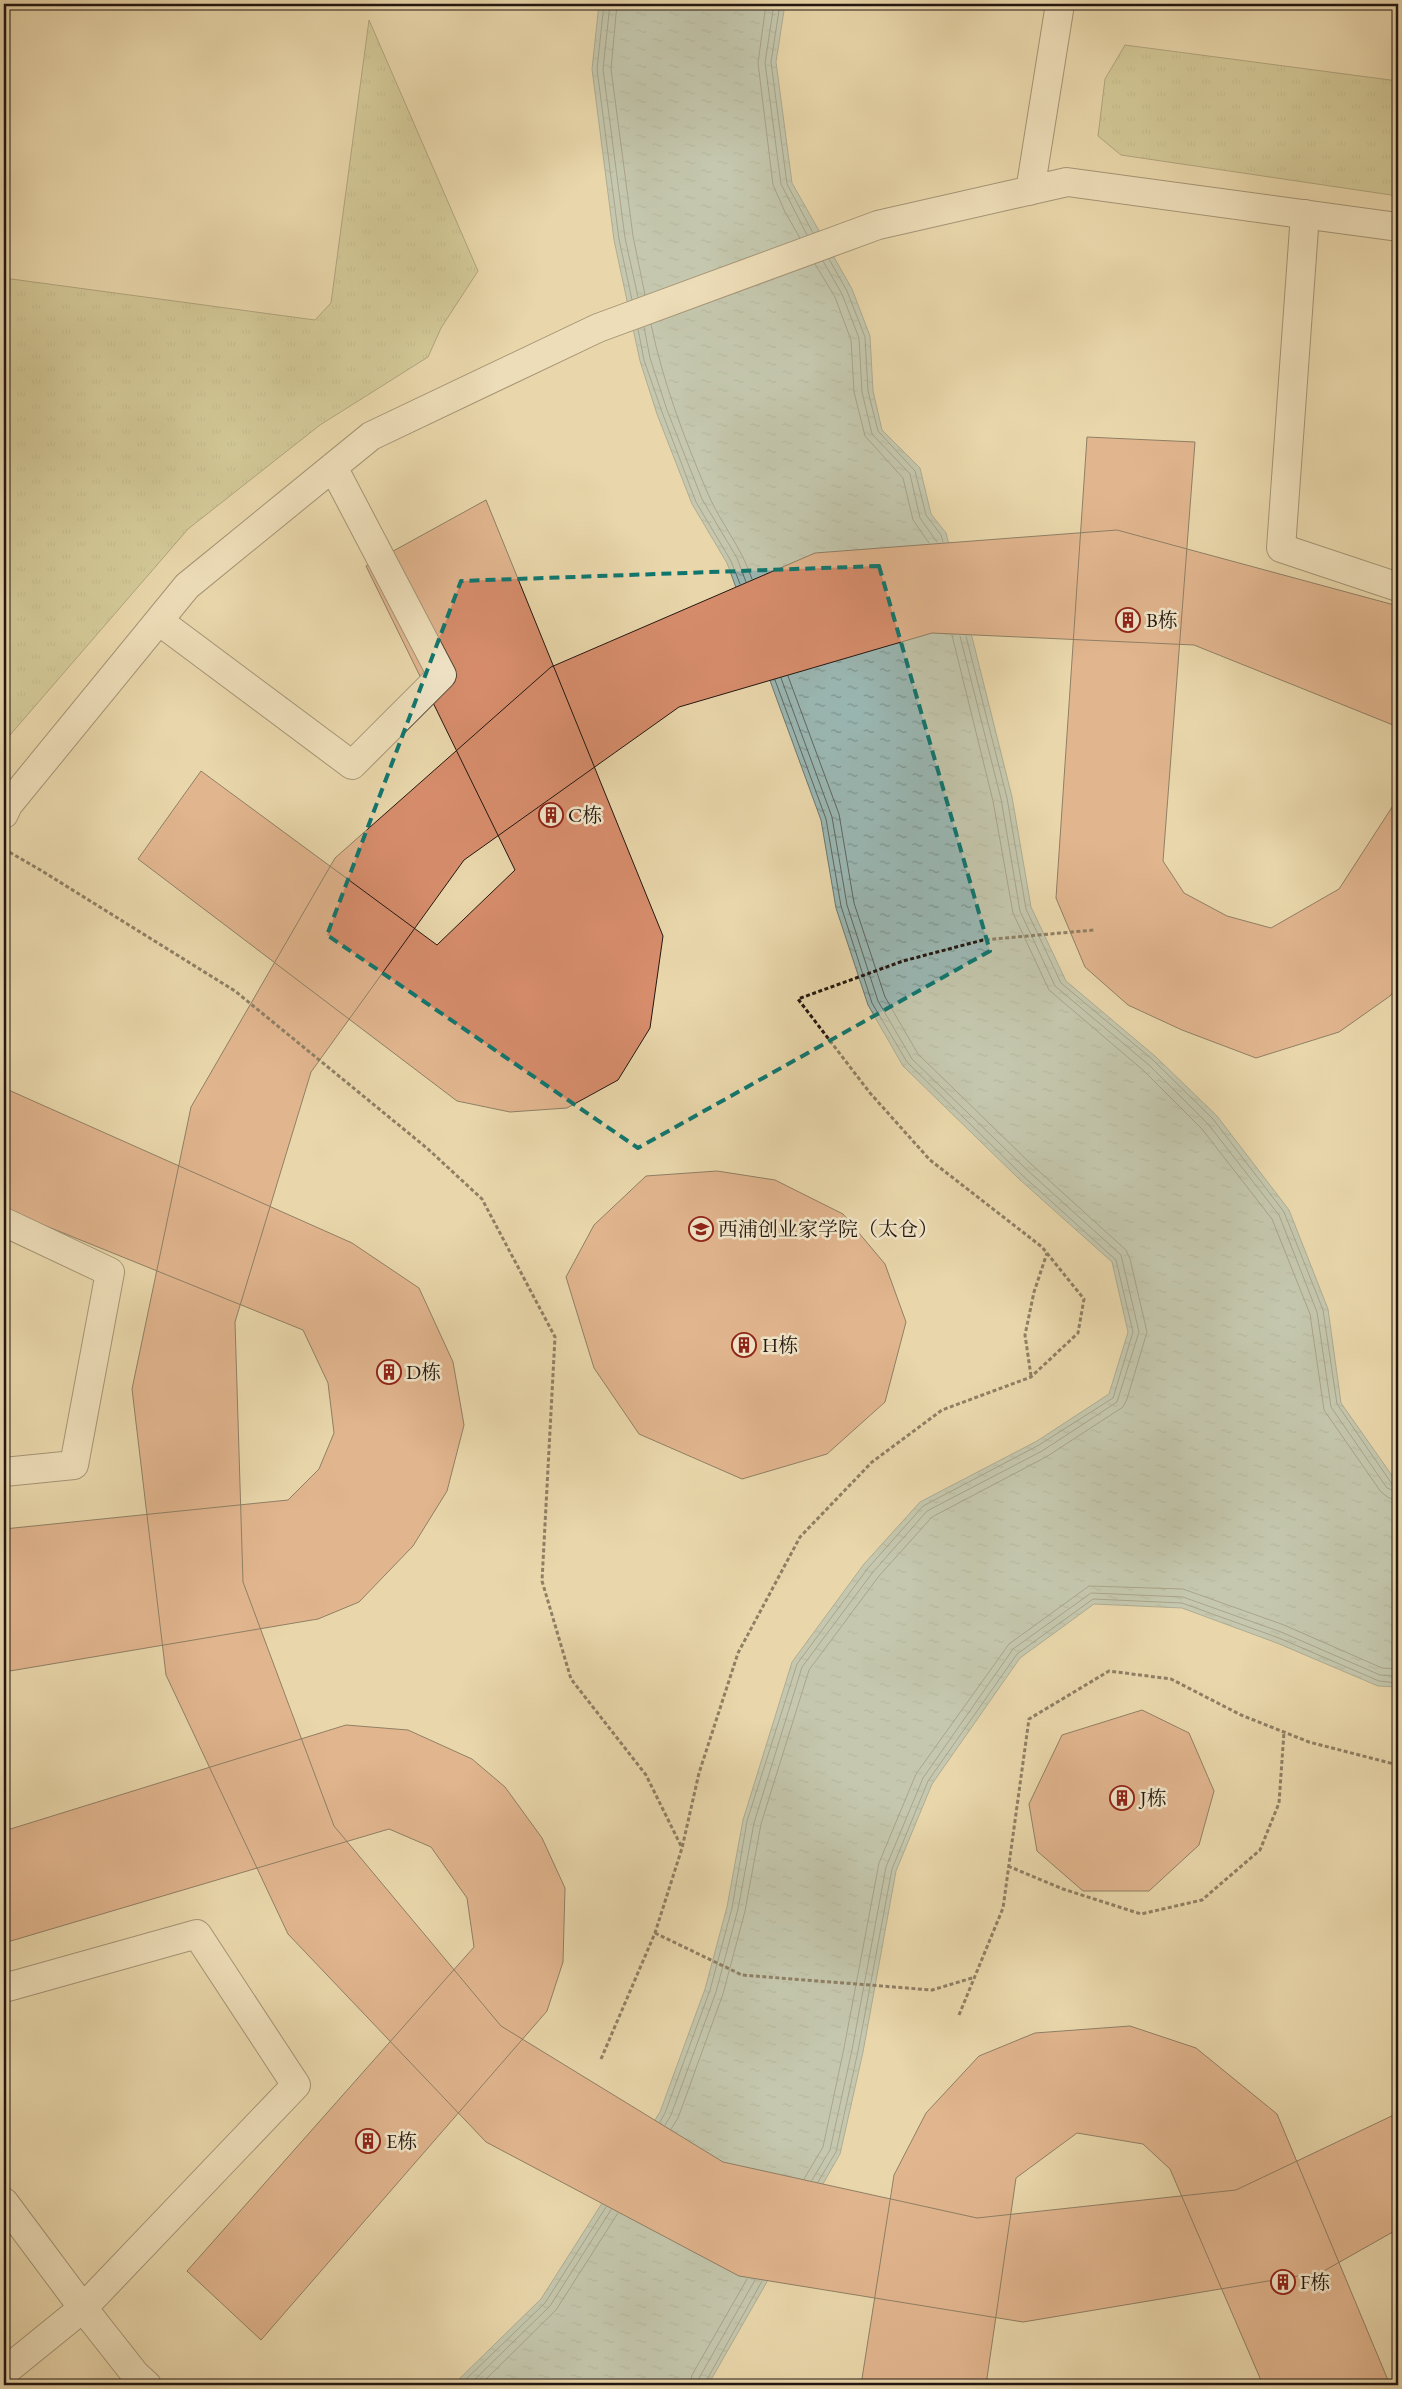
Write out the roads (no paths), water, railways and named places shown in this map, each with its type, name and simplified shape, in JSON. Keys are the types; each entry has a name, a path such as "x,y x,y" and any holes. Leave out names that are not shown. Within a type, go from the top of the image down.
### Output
{"lane":[{"path":"1030,191 1060,4"},
{"path":"4,814 8,806 187,586 371,436 598,328 878,225 1067,182 1398,227"},
{"path":"1305,214 1282,548 1398,587"},
{"path":"159,621 352,765 442,675 333,467"},
{"path":"4,1222 110,1272 74,1465 4,1472"},
{"path":"4,1988 197,1934 296,2085 83,2308 4,2372"},
{"path":"4,2202 33,2244 83,2308 135,2374 147,2385"}],"water":[{"path":"599,4 785,4 776,62 792,183 852,289 870,336 873,391 882,430 920,468 931,514 946,533 1012,797 1031,907 1066,981 1156,1057 1217,1116 1289,1210 1328,1309 1341,1403 1398,1484 1398,1687 1378,1686 1277,1643 1182,1608 1094,1604 1020,1658 932,1784 896,1871 863,2052 840,2154 708,2385 453,2385 541,2299 660,2112 705,1989 727,1907 743,1820 792,1662 864,1564 920,1502 1037,1441 1109,1394 1128,1332 1112,1262 1018,1178 903,1066 868,1005 836,908 821,820 727,563 692,504 657,414 640,361 614,240 592,69"}],"place":[{"name":"B栋","path":"1128,620"},
{"name":"C栋","path":"551,815"},
{"name":"西浦创业家学院（太仓）","path":"701,1229"},
{"name":"H栋","path":"744,1345"},
{"name":"D栋","path":"389,1372"},
{"name":"J栋","path":"1122,1798"},
{"name":"E栋","path":"368,2141"},
{"name":"F栋","path":"1283,2282"}]}
